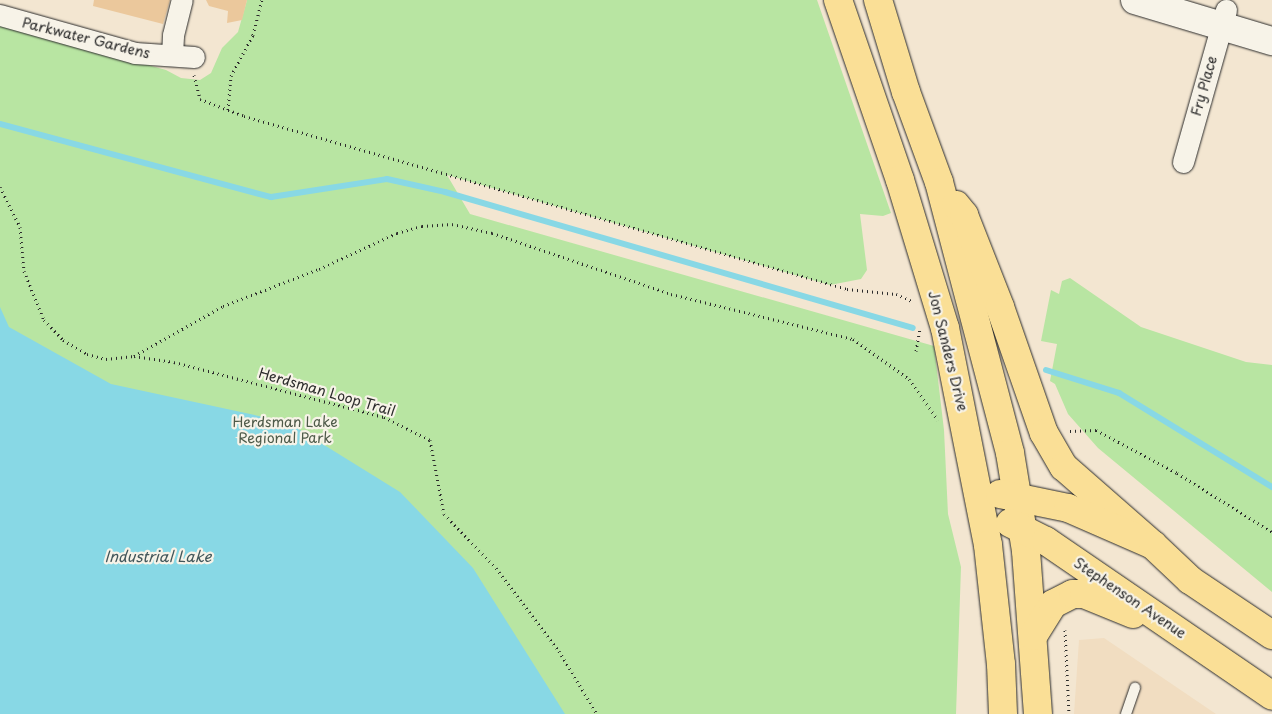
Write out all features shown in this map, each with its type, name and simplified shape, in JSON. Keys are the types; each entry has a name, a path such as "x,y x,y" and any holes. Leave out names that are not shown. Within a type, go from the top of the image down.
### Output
{"main road":[{"name":"Jon Sanders Drive","path":"838,0 900,180 945,328 981,500 1001,664 1003,714"},
{"path":"878,0 906,92 939,182 1010,453 1023,530 1038,714"},
{"path":"1135,0 1224,18 1272,23"},
{"path":"1194,0 1224,18 1272,41"},
{"path":"939,182 964,215 1049,442 1064,467 1190,580 1272,634"},
{"path":"981,500 1017,498 1068,508 1153,545"},
{"name":"Stephenson Avenue","path":"981,500 1023,530 1046,541 1186,635 1272,696"},
{"path":"1033,636 1053,604 1073,594 1084,594 1186,635"}],"street":[{"path":"172,55 173,35 182,0"},
{"name":"Parkwater Gardens","path":"0,15 135,53 194,57"},
{"name":"Fry Place","path":"1183,162 1224,18"}],"lane":[{"path":"1126,714 1136,688"}],"path":[{"path":"228,110 231,76 253,34 262,0"},
{"path":"194,57 197,95 205,101 228,110 846,290 896,294 918,305"},
{"name":"Herdsman Loop Trail","path":"0,187 20,227 24,271 44,320 63,340 87,354 106,359 134,356 174,362 384,417 430,440 444,514 501,575 560,651 597,714"},
{"path":"134,356 223,306 319,269 398,233 422,226 452,224 492,233 671,294 854,340 909,379 925,397 939,422"},
{"path":"916,351 920,326"},
{"path":"1062,432 1096,430 1178,473 1272,532"}],"shaded area":[{"path":"1104,638 1216,714 1074,714 1079,640"}],"green space":[{"name":"Herdsman Lake Regional Park","path":"247,0 817,0 891,213 883,216 860,214 867,270 861,279 830,285 447,175 470,214 934,346 944,430 948,514 961,567 956,714 0,714 0,24 166,70 181,78 200,80 211,73 222,48 238,32"},
{"path":"1070,278 1141,327 1246,362 1272,365 1272,592 1098,448 1068,414 1055,384 1050,381 1057,344 1041,341 1051,290 1059,294 1062,281"}],"water":[{"name":"Industrial Lake","path":"0,307 9,327 111,384 287,422 400,492 473,568 565,714 0,714"}],"building":[{"path":"94,0 170,0 163,24 93,6"},
{"path":"206,0 247,0 242,20 227,23 228,11 209,6"}],"waterway":[{"path":"0,124 271,197 387,179 445,192 913,328"},
{"path":"1046,370 1119,393 1272,487"}]}
